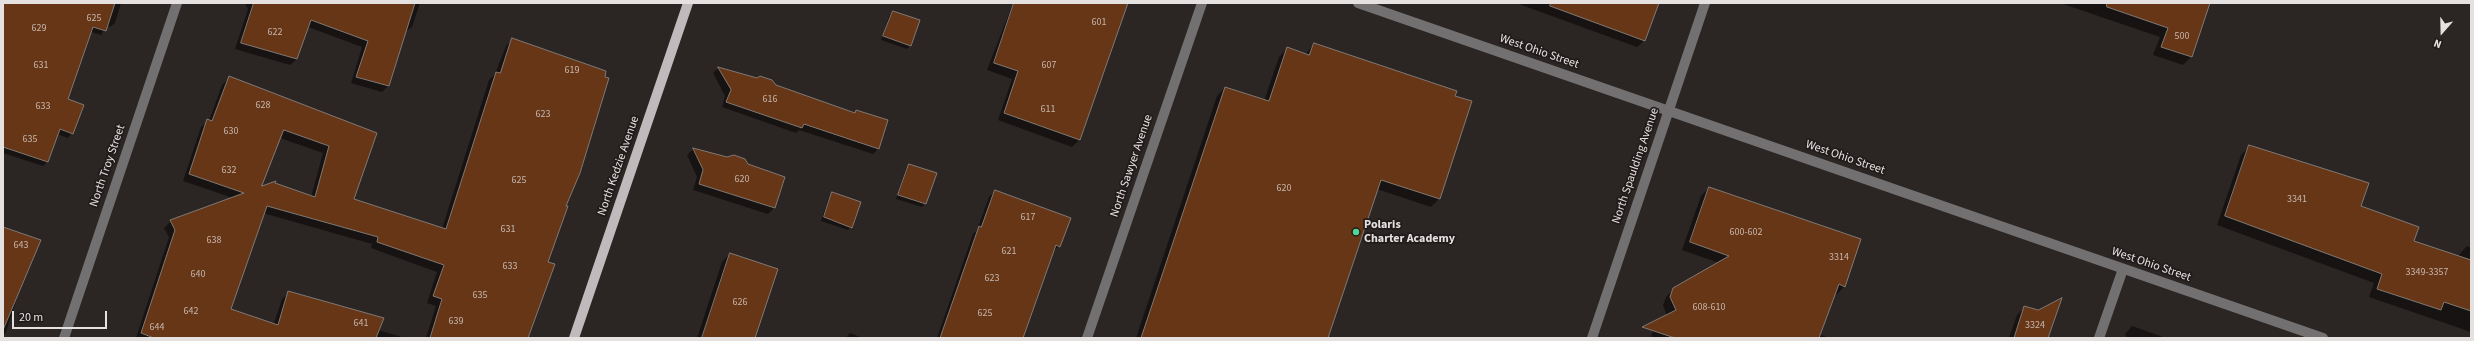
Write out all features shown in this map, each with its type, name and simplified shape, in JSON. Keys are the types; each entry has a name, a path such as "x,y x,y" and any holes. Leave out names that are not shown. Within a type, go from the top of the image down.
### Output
{"main road":[{"name":"North Kedzie Avenue","path":"574,338 688,3"}],"street":[{"name":"North Troy Street","path":"64,338 177,3"},
{"name":"North Sawyer Avenue","path":"1087,338 1202,3"},
{"name":"West Ohio Street","path":"1358,3 2323,338"},
{"name":"North Spaulding Avenue","path":"1592,338 1706,3"},
{"path":"2099,338 2123,269"}],"building":[{"path":"3,3 115,3 106,31 93,27 68,99 84,105 73,134 60,129 48,162 3,147"},
{"path":"254,3 415,3 389,86 356,77 368,41 311,20 297,59 241,43"},
{"path":"1014,3 1128,3 1080,140 1004,113 1018,71 994,63"},
{"path":"1551,3 1659,3 1645,41 1550,6"},
{"path":"2107,3 2210,3 2192,57 2161,47 2168,28 2107,7"},
{"path":"893,11 920,20 911,46 883,36"},
{"path":"512,38 606,71 605,77 609,78 580,173 566,206 568,206 548,262 555,264 528,338 430,338 442,299 433,296 444,265 377,242 378,237 267,206 231,309 278,325 288,291 384,318 376,338 154,338 141,333 175,230 170,220 244,193 189,174 207,119 212,121 229,76 377,133 354,199 446,229 496,72 500,73","holes":["284,130 329,146 315,197 275,183 276,181 262,186"]},
{"path":"1314,43 1457,91 1455,96 1472,101 1440,199 1381,180 1328,338 1141,338 1225,87 1269,101 1287,47 1309,55"},
{"path":"718,67 757,78 760,76 772,80 776,85 855,113 856,110 888,120 879,149 804,124 802,128 726,102 731,90"},
{"path":"2249,145 2369,183 2361,206 2419,227 2414,241 2471,260 2471,311 2444,302 2441,310 2377,289 2382,274 2225,216"},
{"path":"693,148 727,157 734,155 745,159 748,164 785,177 775,208 699,184 703,170"},
{"path":"909,164 937,173 926,204 898,195"},
{"path":"1709,187 1861,239 1845,287 1839,284 1819,338 1675,338 1642,327 1676,310 1670,297 1673,288 1729,256 1690,242"},
{"path":"995,190 1071,218 1060,247 1056,245 1023,338 940,338 979,226 981,227"},
{"path":"832,192 861,202 852,228 824,217"},
{"path":"3,227 41,240 3,330"},
{"path":"730,253 778,269 755,338 702,338"},
{"path":"2062,298 2048,338 2014,338 2024,306 2038,310"}],"place":[{"name":"Polaris Charter Academy","path":"1356,232"}]}
